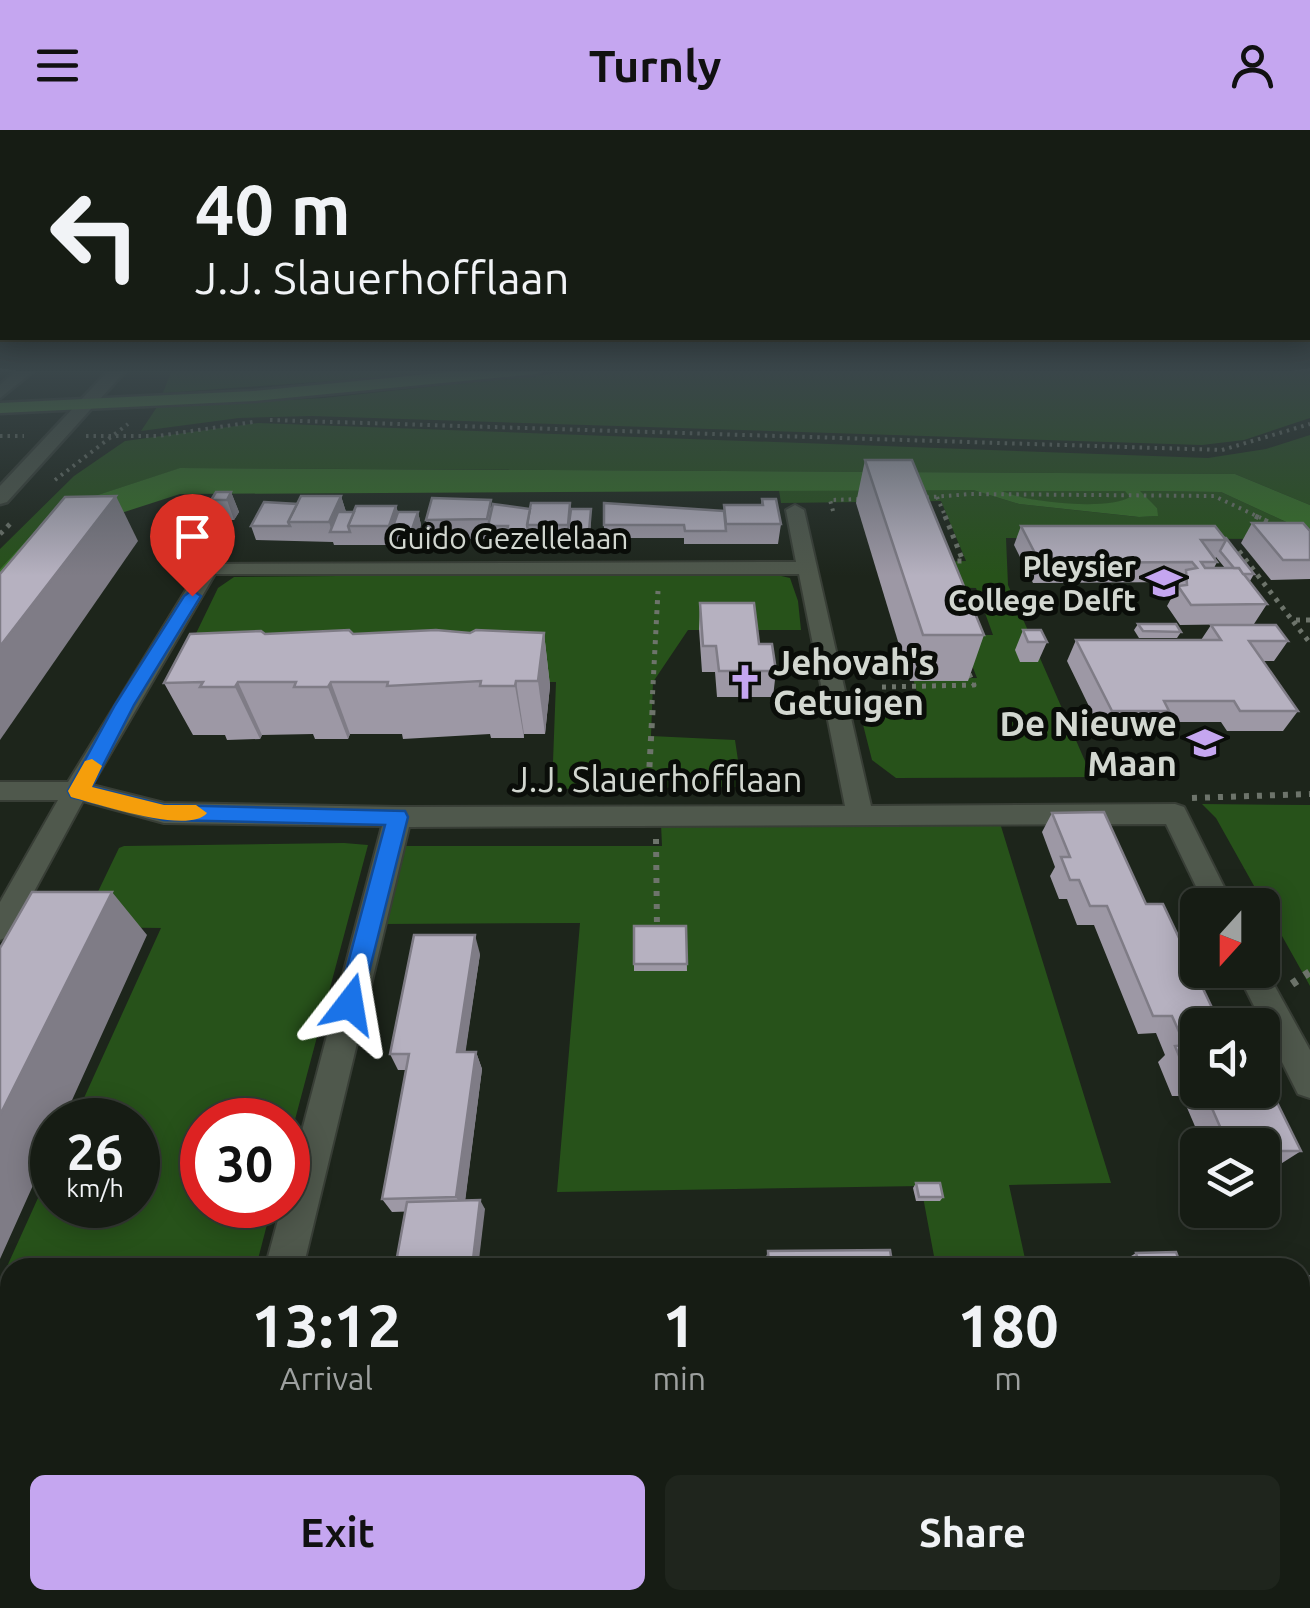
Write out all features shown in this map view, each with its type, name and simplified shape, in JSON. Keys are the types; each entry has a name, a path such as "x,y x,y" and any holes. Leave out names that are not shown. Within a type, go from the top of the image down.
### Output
{"street":[{"path":"0,498 55,438"},
{"path":"795,510 860,813"},
{"name":"Guido Gezellelaan","path":"79,791 124,705 210,568 806,568"},
{"name":"J.J. Slauerhofflaan","path":"0,791 79,791 164,812 398,817 1175,814"},
{"path":"0,928 79,791"},
{"path":"1175,814 1211,888"},
{"path":"287,1258 398,817"},
{"path":"1260,988 1310,1083"}],"path":[{"path":"45,490 114,438"},
{"path":"852,438 1222,450 1263,438"},
{"path":"908,499 971,494 1214,496 1278,526"},
{"path":"937,497 963,560 945,561"},
{"path":"833,511 830,500 869,499"},
{"path":"0,534 22,512"},
{"path":"1239,551 1310,642"},
{"path":"657,928 651,814 659,568"},
{"path":"1292,620 1310,620"},
{"path":"882,686 974,685 967,667"},
{"path":"1175,814 1196,794 1310,794"}],"shaded area":[{"path":"664,438 1208,458 1310,438 1310,505 1235,474 181,468 55,509 0,569 0,549 74,476 125,441"},
{"path":"986,438 1250,438 1202,445"},
{"path":"180,468 1235,474 1310,505 1310,533 1221,492 1140,491 1157,508 1158,516 1139,517 1019,504 973,490 180,494 81,526 0,618 0,569 55,509","holes":["1002,491 1125,491 1130,497 1104,504 1047,501"]},
{"path":"779,490 973,490 1019,504 1138,517 1157,516 1157,508 1138,491 1221,492 1310,533 1287,539 1006,538 1008,585 1092,777 896,778 872,760 858,705 921,705 913,679 977,678 960,635 993,635 976,588 940,587 930,562 966,561 941,501 781,503"},
{"path":"999,491 1126,491 1130,498 1102,504 1065,504"},
{"path":"764,572 790,578 798,601 801,630 688,630 653,682 651,736 735,740 742,787 552,789 556,682 172,683 218,588 234,577"},
{"path":"1202,804 1310,805 1310,986 1280,932 1280,888 1255,888 1216,818"},
{"path":"1000,823 1111,1183 1009,1185 1025,1258 934,1258 921,1186 557,1192 580,923 382,924 402,846 662,846 661,824"},
{"path":"368,845 301,1098 180,1098 180,1228 266,1228 258,1258 11,1258 30,1216 30,1228 160,1228 160,1098 84,1098 161,928 81,927 119,848"}],"building":[{"path":"865,460 912,460 984,635 923,635"},
{"path":"216,492 231,492 227,500 211,500"},
{"path":"116,496 0,647 0,574 65,497"},
{"path":"301,496 341,496 329,522 288,522"},
{"path":"432,498 491,500 487,519 426,520"},
{"path":"762,499 776,499 781,524 726,524 724,505 763,505"},
{"path":"264,502 297,504 288,522 290,526 251,526"},
{"path":"531,503 570,503 568,525 527,525"},
{"path":"604,503 724,511 726,531 685,531 684,525 604,525"},
{"path":"493,504 530,509 528,531 488,526"},
{"path":"356,506 396,506 389,526 348,526"},
{"path":"571,509 591,509 589,531 568,531"},
{"path":"338,512 354,512 348,526 350,532 330,532"},
{"path":"398,512 418,512 411,532 391,532"},
{"path":"1252,523 1303,523 1310,531 1310,560 1283,560"},
{"path":"1021,526 1215,526 1226,540 1201,540 1217,562 1201,562 1205,568 1239,568 1267,604 1191,605 1178,586 1187,585 1186,570 1197,568 1192,562 1040,563"},
{"path":"1225,538 1254,574 1243,574 1234,568 1220,551"},
{"path":"700,603 754,603 759,644 772,644 776,671 719,671 716,646 703,646"},
{"path":"1138,624 1176,624 1181,632 1143,631"},
{"path":"1211,625 1276,625 1288,641 1249,641 1298,711 1240,711 1234,701 1164,701 1169,711 1112,711 1076,640 1221,640"},
{"path":"349,630 353,634 436,630 544,633 538,681 516,681 515,686 480,686 481,681 387,686 388,682 331,682 328,687 294,687 296,682 238,682 235,687 200,687 203,682 164,683 190,634"},
{"path":"1023,630 1041,630 1047,642 1028,642"},
{"path":"1104,812 1146,904 1163,904 1180,940 1180,988 1203,988 1212,1008 1180,1008 1180,1034 1172,1016 1153,1016 1107,906 1090,906 1079,880 1070,880 1061,857 1070,857 1052,813"},
{"path":"32,892 112,892 0,1115 0,948"},
{"path":"634,926 686,926 687,964 634,964"},
{"path":"414,935 475,935 457,1052 476,1052 456,1197 382,1199 409,1054 390,1054"},
{"path":"1212,1108 1280,1108 1301,1151 1280,1151 1280,1128 1221,1128"},
{"path":"916,1183 940,1183 943,1197 919,1197"},
{"path":"480,1200 473,1258 397,1258 407,1202"},
{"path":"890,1250 891,1258 768,1258 768,1251"},
{"path":"1176,1252 1178,1258 1138,1258 1136,1253"}],"slow traffic":[{"path":"92,766 79,791 164,812 196,813"}],"place":[{"name":"Pleysier College Delft","path":"1164,583"},
{"name":"Jehovah's Getuigen","path":"745,682"},
{"name":"De Nieuwe Maan","path":"1205,743"}],"route":[{"path":"192,596 124,705 79,791 164,812 398,817 350,1004"}]}
